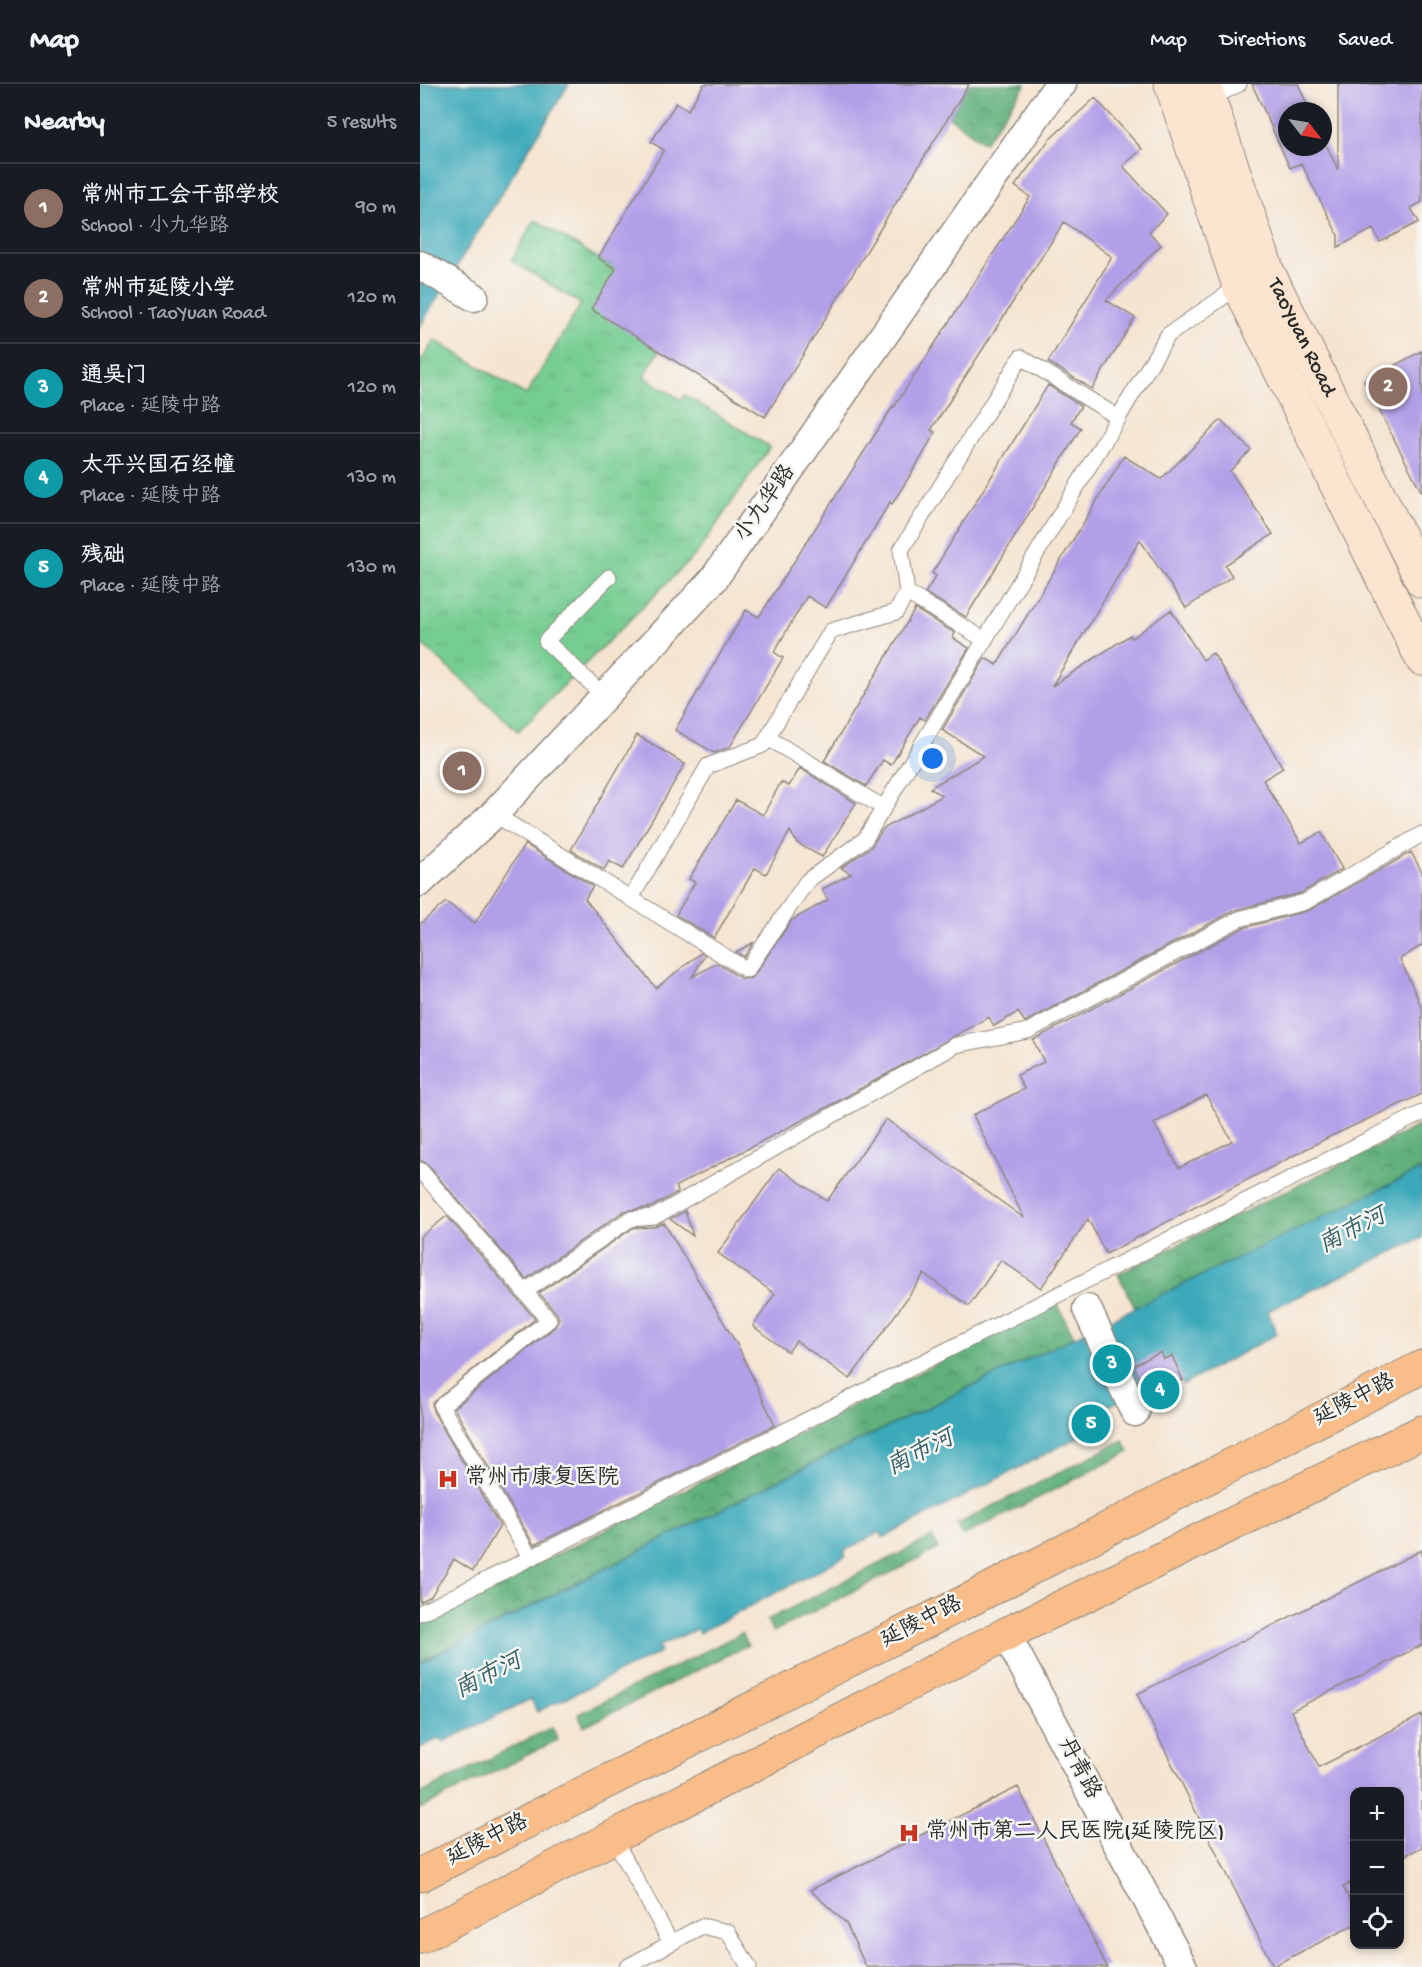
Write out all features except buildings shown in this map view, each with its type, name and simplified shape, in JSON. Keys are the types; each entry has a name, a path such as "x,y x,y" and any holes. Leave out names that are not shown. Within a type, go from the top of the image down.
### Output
{"main road":[{"path":"1171,84 1239,286 1422,659"},
{"name":"TaoYuan Road","path":"1207,91 1268,272 1422,581"},
{"name":"延陵中路","path":"420,1875 975,1597 1422,1366"},
{"path":"420,1937 1006,1634 1422,1432"}],"street":[{"name":"小九华路","path":"420,882 494,814 713,580 1054,91 1062,84"},
{"path":"420,265 474,297"},
{"path":"1087,1309 1135,1412"},
{"name":"丹青路","path":"1006,1634 1183,1967"}],"lane":[{"path":"1207,91 1239,84"},
{"path":"494,814 747,969 807,881 865,839 1168,335 1239,286"},
{"path":"631,898 708,766 763,744 831,631 896,612 907,593 901,550 1021,357 1119,418"},
{"path":"604,696 546,641 609,577"},
{"path":"907,593 985,640"},
{"path":"768,738 884,808"},
{"path":"524,1292 630,1219 654,1217 956,1045 1028,1031 1239,919 1305,902 1422,834"},
{"path":"420,1613 1422,1113"},
{"path":"420,1170 549,1320 441,1406 530,1557"},
{"path":"613,1836 671,1943"},
{"path":"627,1967 702,1926 728,1932 749,1967"}],"green space":[{"path":"969,84 1026,84 984,143 949,117"},
{"path":"535,220 616,269 659,351 644,377 681,400 685,395 770,447 697,553 518,731 420,642 420,362 435,340 526,395 581,304 511,260"},
{"path":"1422,1124 1422,1169 1135,1308 1118,1274"},
{"path":"1057,1303 1074,1337 807,1466 420,1662 420,1623"},
{"path":"1123,1440 1129,1452 963,1536 957,1524"},
{"path":"932,1537 938,1549 773,1632 767,1620"},
{"path":"742,1633 748,1645 584,1727 578,1714"},
{"path":"552,1727 558,1740 420,1809 420,1794"}],"water":[{"path":"420,84 569,84 420,326"},
{"name":"南市河","path":"1422,1169 1422,1238 1268,1311 1277,1334 1183,1385 1176,1373 1074,1423 1081,1436 883,1538 880,1532 844,1551 846,1556 699,1633 697,1629 659,1646 661,1652 537,1712 531,1699 443,1742 440,1738 420,1748 420,1663 807,1466"}],"place":[{"name":"常州市延陵小学","path":"1388,387"},
{"name":"常州市工会干部学校","path":"462,771"},
{"name":"通吴门","path":"1112,1364"},
{"name":"太平兴国石经幢","path":"1160,1390"},
{"name":"残础","path":"1091,1424"},
{"name":"常州市康复医院","path":"448,1479"},
{"name":"常州市第二人民医院(延陵院区)","path":"909,1833"}]}
